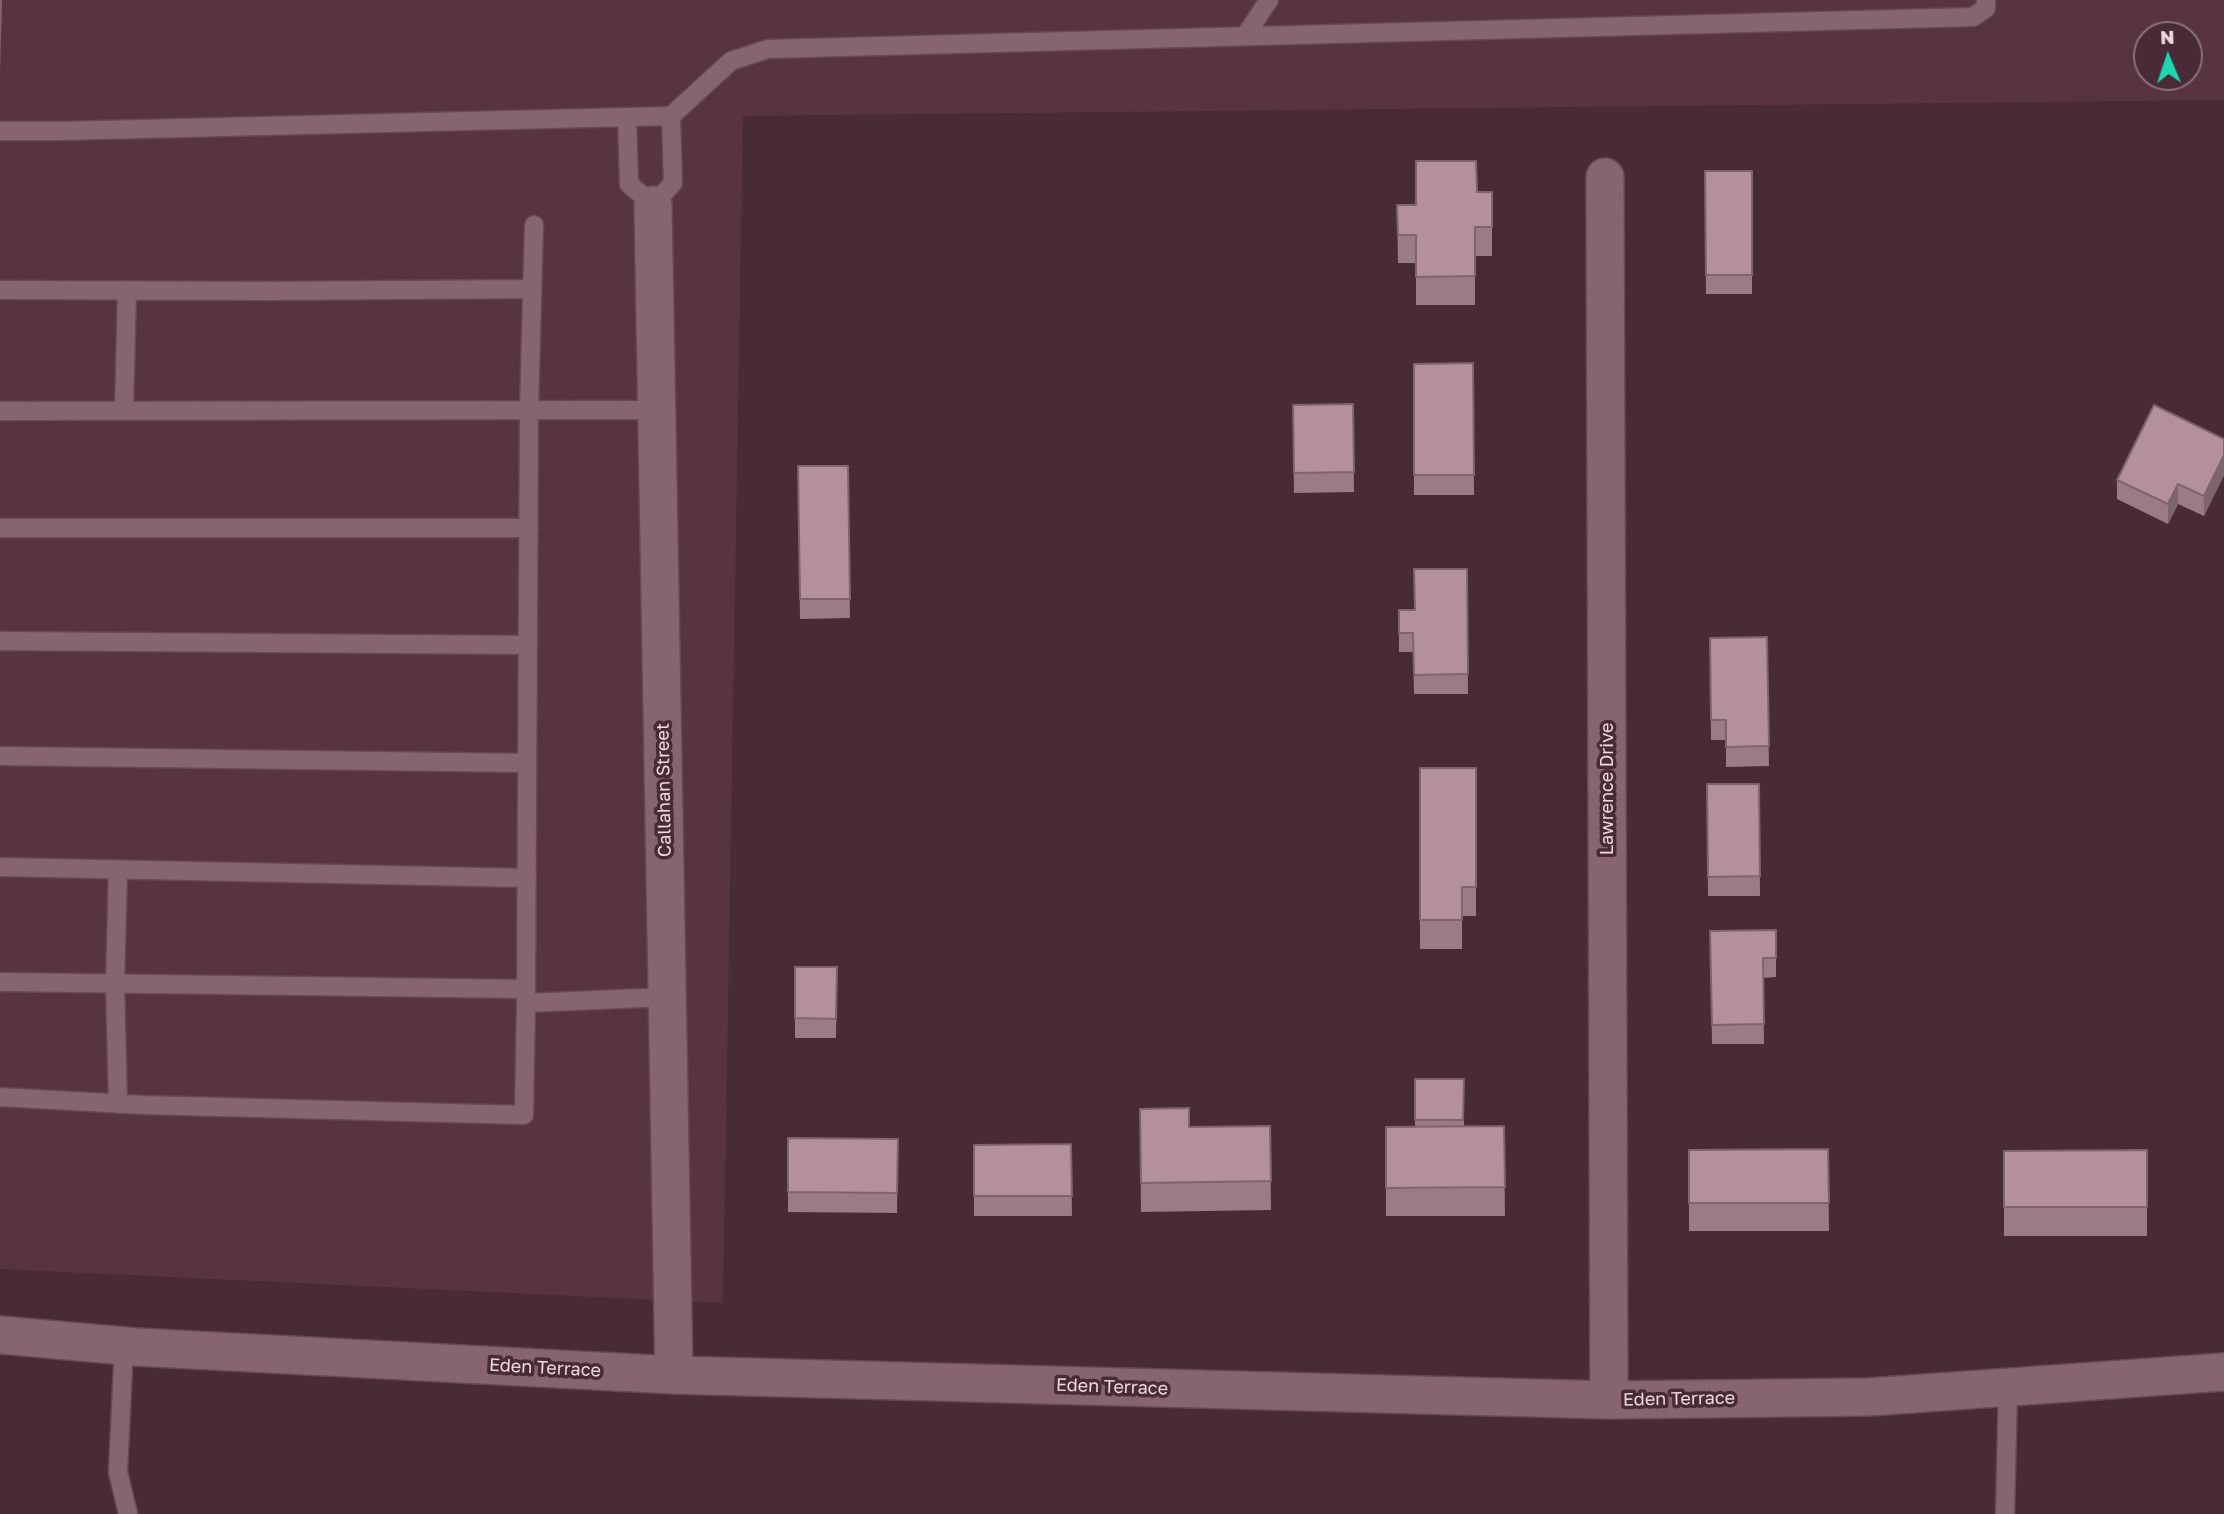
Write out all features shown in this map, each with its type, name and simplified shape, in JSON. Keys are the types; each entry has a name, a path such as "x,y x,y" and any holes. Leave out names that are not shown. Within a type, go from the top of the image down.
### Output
{"street":[{"name":"Lawrence Drive","path":"1605,177 1609,1400"},
{"name":"Callahan Street","path":"653,205 674,1375"},
{"name":"Eden Terrace","path":"0,1335 124,1345 674,1375 1609,1400 1869,1397 2224,1372"}],"lane":[{"path":"1244,36 1269,0"},
{"path":"0,131 671,116 731,61 768,49 1973,17 1986,8 1986,0"},
{"path":"627,117 629,184 653,205 673,183 671,116"},
{"path":"0,1097 118,1104 524,1115 529,410 534,225"},
{"path":"0,290 532,289"},
{"path":"124,411 127,290"},
{"path":"0,411 656,410"},
{"path":"0,528 529,528"},
{"path":"0,641 528,645"},
{"path":"0,755 527,763"},
{"path":"0,867 527,878"},
{"path":"118,870 118,1104"},
{"path":"0,982 526,996 667,997"},
{"path":"124,1345 118,1472 128,1514"},
{"path":"2005,1514 2008,1388"}],"shaded area":[{"path":"0,0 2224,0 2224,100 743,116 723,1303 0,1269"}],"building":[{"path":"1416,161 1476,161 1477,192 1492,192 1492,227 1475,227 1475,276 1416,277 1416,235 1398,235 1397,205 1416,205"},
{"path":"1705,171 1752,171 1752,275 1706,275"},
{"path":"1473,363 1474,475 1414,475 1414,364"},
{"path":"1353,404 1354,472 1294,473 1293,405"},
{"path":"2154,405 2224,439 2224,455 2204,496 2178,484 2168,504 2117,480"},
{"path":"798,466 848,466 850,599 800,599"},
{"path":"1414,569 1467,569 1468,674 1414,675 1413,633 1399,633 1399,610 1415,610"},
{"path":"1767,637 1769,746 1726,747 1726,720 1711,720 1710,638"},
{"path":"1420,768 1476,768 1476,887 1462,887 1462,920 1420,920"},
{"path":"1707,784 1759,784 1760,876 1708,877"},
{"path":"1776,930 1776,958 1763,958 1764,1024 1712,1025 1710,931"},
{"path":"795,967 837,967 836,1019 795,1018"},
{"path":"1415,1079 1464,1079 1463,1120 1415,1120"},
{"path":"1189,1108 1189,1127 1270,1126 1271,1181 1141,1183 1140,1109"},
{"path":"1504,1126 1505,1187 1386,1188 1386,1127"},
{"path":"788,1138 898,1139 897,1193 788,1192"},
{"path":"1071,1144 1072,1196 974,1196 974,1145"},
{"path":"1828,1149 1829,1203 1689,1203 1689,1150"},
{"path":"2147,1150 2147,1207 2004,1207 2004,1151"}]}
